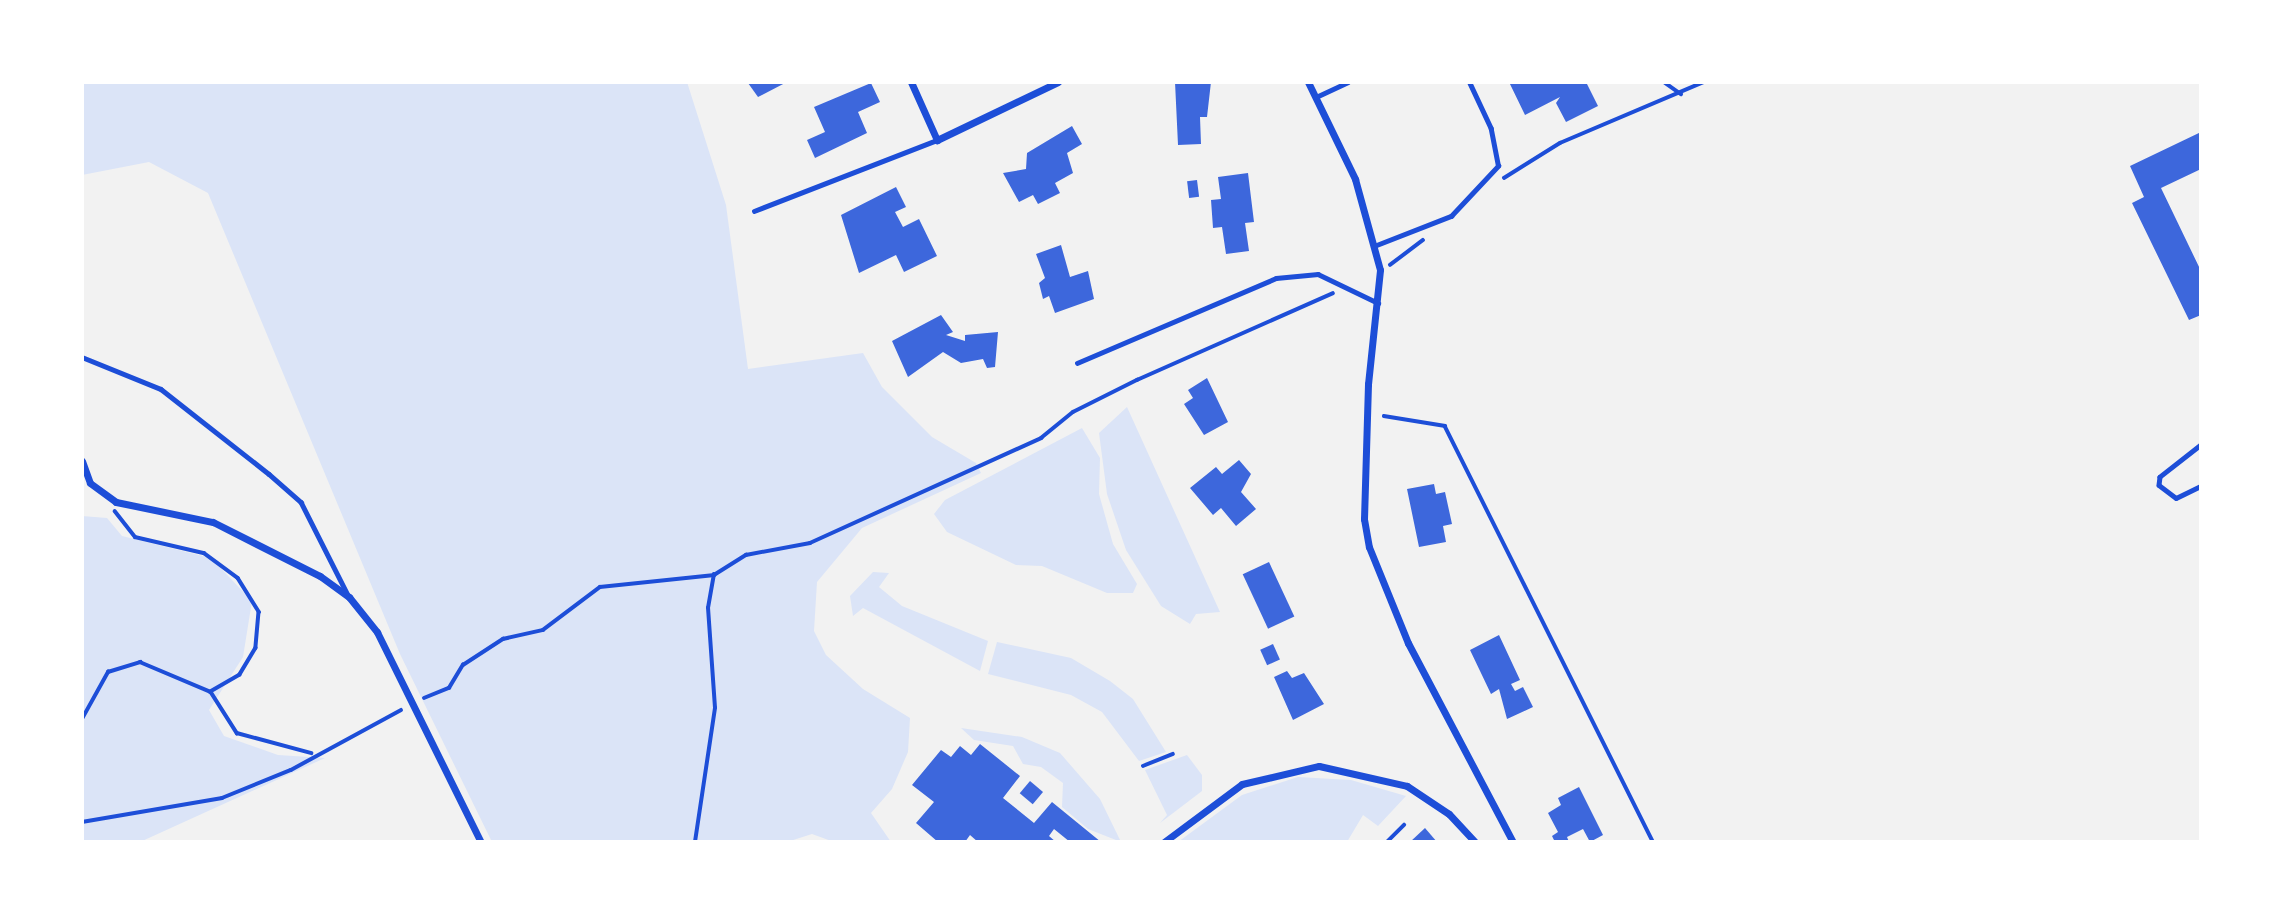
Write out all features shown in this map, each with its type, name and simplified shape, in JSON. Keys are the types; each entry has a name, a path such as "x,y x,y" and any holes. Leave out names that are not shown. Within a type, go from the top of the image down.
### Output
{"street":[{"path":"911,82 937,140 1058,82"},
{"path":"1308,82 1355,179 1380,270 1364,503 1369,547 1408,643 1513,842"},
{"path":"82,461 85,476 116,502 213,522 320,576 349,597 377,632 410,704 481,842"},
{"path":"1164,842 1242,784 1287,769 1329,766 1407,786 1449,814 1475,842"}],"lane":[{"path":"1315,97 1348,82"},
{"path":"1374,247 1451,216 1498,166 1491,129 1469,82"},
{"path":"754,211 937,140"},
{"path":"1077,363 1276,278 1318,274 1378,303"},
{"path":"82,357 161,389 277,481 318,529 349,597"},
{"path":"2201,445 2160,477 2159,485 2176,498 2201,486"}],"path":[{"path":"1664,82 1681,94"},
{"path":"1496,184 1560,143 1704,82"},
{"path":"1380,270 1432,233"},
{"path":"82,822 222,798 291,770 311,753 380,726 410,704 449,688 463,665 503,639 543,630 600,587 714,575 746,555 810,543 1031,443 1086,405 1346,287"},
{"path":"1384,416 1445,425 1654,842"},
{"path":"116,502 115,516 135,537 204,553 238,578 259,612 256,648 240,675 211,692"},
{"path":"695,842 715,708 708,608 714,575"},
{"path":"82,719 108,671 140,662 211,692 237,733 311,753"},
{"path":"1143,766 1173,754"},
{"path":"1387,842 1404,825"}],"shaded area":[{"path":"82,82 687,82 726,205 748,369 863,353 882,387 932,437 976,463 981,473 862,528 817,582 814,631 826,655 863,689 910,718 908,752 892,789 871,813 891,842 834,842 812,834 787,842 492,842 400,654 208,193 149,162 82,175"},
{"path":"1127,407 1220,612 1196,614 1190,624 1161,606 1126,550 1107,494 1099,433"},
{"path":"1082,428 1100,458 1099,494 1113,544 1137,584 1133,593 1107,593 1042,566 1016,565 947,532 934,514 945,500"},
{"path":"82,516 107,518 122,536 211,558 252,601 243,657 209,710 224,736 278,755 325,758 140,842 82,842"},
{"path":"873,572 889,573 879,587 902,606 988,641 980,671 863,608 853,616 850,596"},
{"path":"997,642 1071,658 1110,681 1133,699 1166,752 1139,761 1102,712 1071,695 988,674"},
{"path":"961,728 1022,737 1060,753 1100,799 1121,842 1088,829 1062,807 1063,783 1041,767 1023,764 1013,746 974,740"},
{"path":"1187,755 1202,775 1202,791 1160,823 1167,815 1145,770"},
{"path":"1298,777 1351,780 1406,796 1378,826 1363,815 1347,842 1178,842 1242,795"}],"building":[{"path":"750,82 787,82 758,97 748,83"},
{"path":"1175,82 1211,82 1207,117 1200,117 1201,144 1178,145"},
{"path":"1509,82 1586,82 1598,106 1566,122 1556,103 1560,97 1525,115"},
{"path":"871,83 880,102 858,112 867,133 815,158 807,140 825,132 814,107"},
{"path":"1072,126 1082,144 1067,153 1073,173 1055,183 1060,193 1038,204 1033,195 1019,202 1003,173 1026,169 1027,153"},
{"path":"2201,132 2201,169 2161,188 2201,271 2201,315 2189,320 2132,203 2144,197 2130,166"},
{"path":"1248,173 1254,222 1245,223 1249,251 1226,254 1222,227 1213,228 1211,200 1221,199 1218,177"},
{"path":"1197,180 1199,197 1189,198 1187,181"},
{"path":"896,187 906,207 895,212 903,227 919,219 937,256 904,272 896,255 859,273 841,215"},
{"path":"1061,245 1070,277 1088,271 1094,299 1055,313 1049,296 1043,299 1039,283 1045,278 1036,254"},
{"path":"941,315 953,332 946,335 965,341 965,335 998,332 995,367 987,368 983,359 961,363 943,352 908,377 892,341"},
{"path":"1207,378 1228,422 1204,435 1184,404 1193,398 1188,390"},
{"path":"1239,460 1251,474 1241,492 1256,509 1236,526 1221,508 1213,515 1190,488 1216,467 1222,474"},
{"path":"1434,484 1436,494 1445,492 1452,524 1443,526 1446,542 1419,547 1407,489"},
{"path":"1269,562 1294,616 1268,629 1243,574"},
{"path":"1499,635 1520,680 1511,684 1515,691 1523,687 1533,707 1507,719 1499,689 1491,694 1470,650"},
{"path":"1273,644 1280,660 1267,665 1260,650"},
{"path":"1287,671 1292,678 1304,673 1324,704 1293,720 1274,677"},
{"path":"980,744 1020,776 1003,798 1034,823 1052,802 1101,842 1070,842 1054,829 1049,836 1056,842 978,842 970,835 965,842 938,842 916,823 934,802 912,785 941,750 951,757 960,746 971,755"},
{"path":"1030,781 1043,792 1033,804 1020,793"},
{"path":"1579,787 1603,835 1590,842 1583,829 1567,837 1569,842 1555,842 1552,836 1558,832 1548,813 1561,805 1558,798"},
{"path":"1425,828 1437,842 1410,842"}]}
